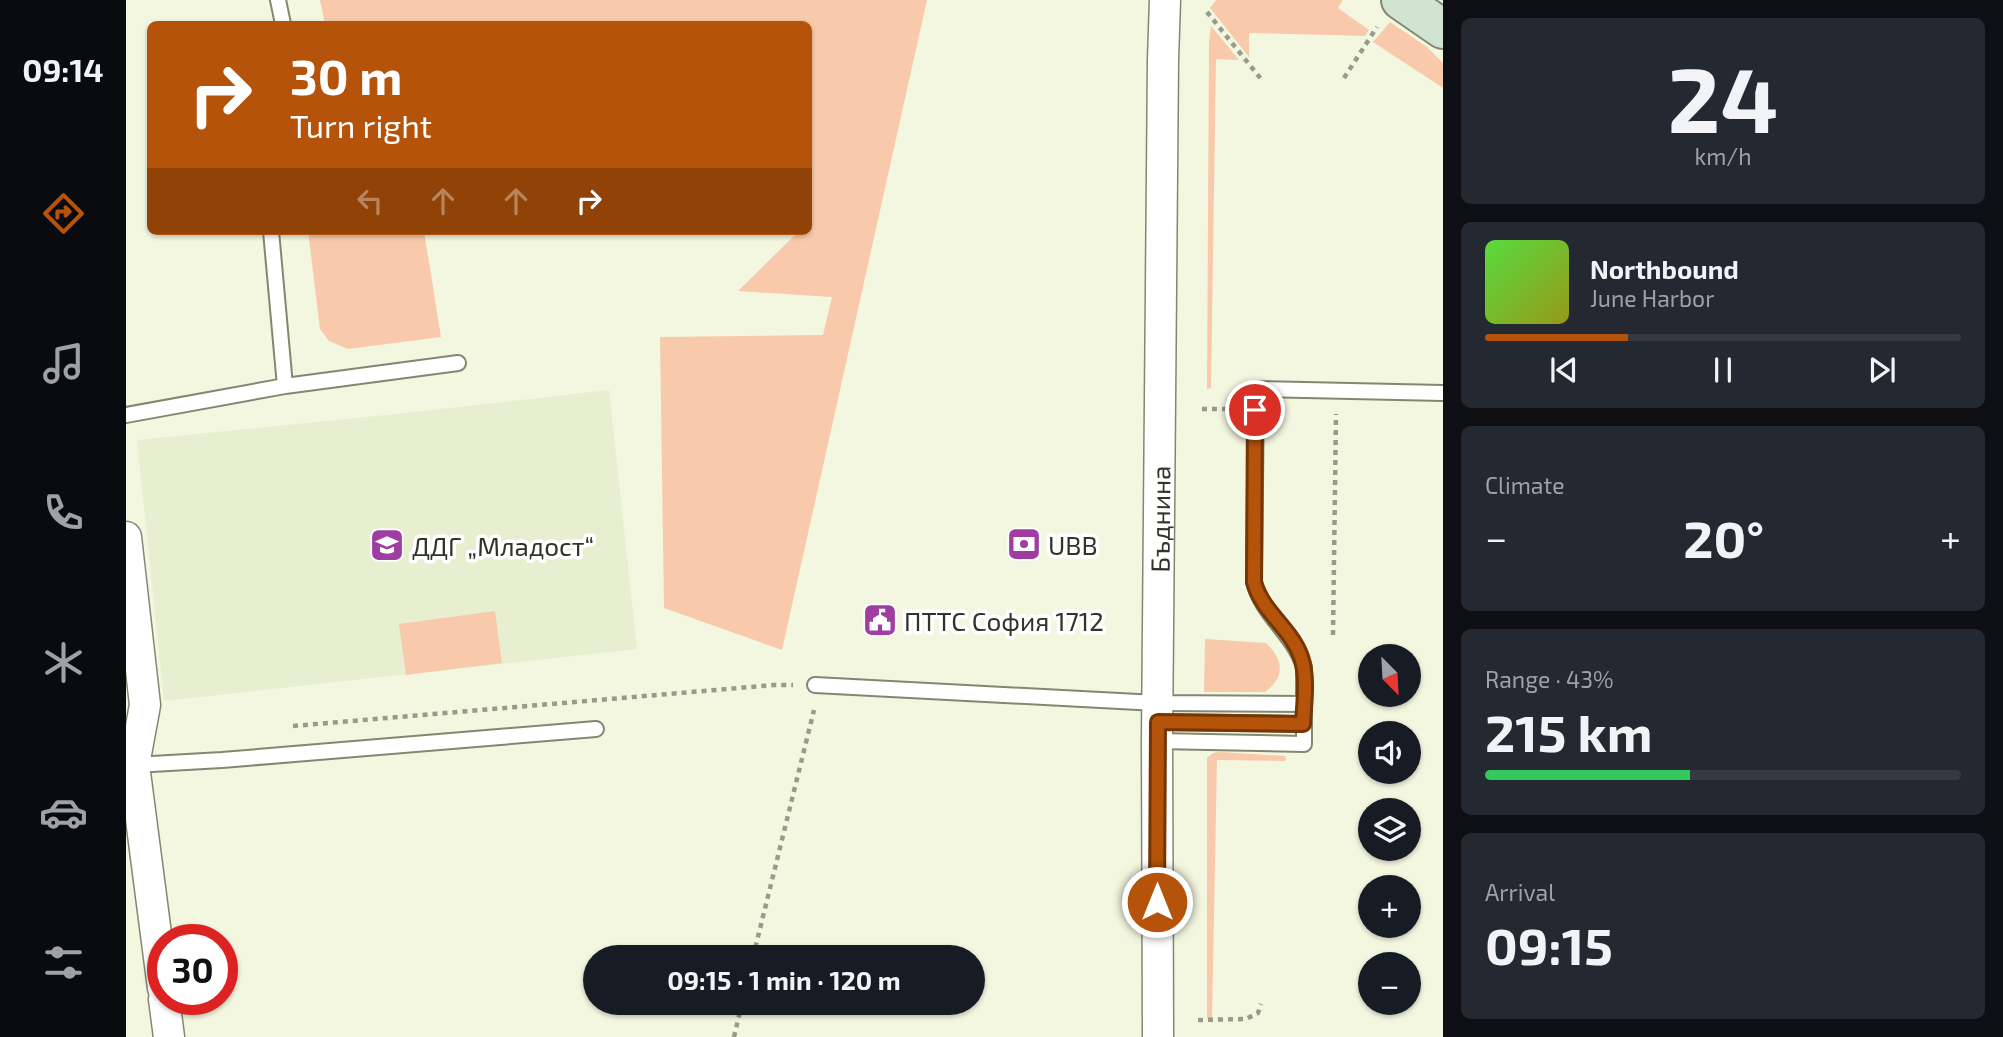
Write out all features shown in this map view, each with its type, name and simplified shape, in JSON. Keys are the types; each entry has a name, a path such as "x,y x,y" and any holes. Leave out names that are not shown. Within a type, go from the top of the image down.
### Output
{"street":[{"name":"Бъднина","path":"1158,1037 1157,722 1165,0"},
{"path":"1163,60 1172,20 1194,6"},
{"path":"1390,13 1443,29"},
{"path":"126,537 145,705 134,765 155,924"},
{"path":"166,1015 169,1037"}],"lane":[{"path":"278,0 282,21"},
{"path":"271,235 285,386"},
{"path":"126,415 285,386 458,363"},
{"path":"815,685 1157,722 1304,744 1304,667 1301,655 1266,608 1254,582 1255,389 1443,393"},
{"path":"1157,722 1304,704"},
{"path":"1157,722 1303,724"},
{"path":"134,765 596,729"}],"path":[{"path":"1194,6 1261,79"},
{"path":"1344,78 1390,13"},
{"path":"1202,409 1235,409"},
{"path":"1333,635 1336,411"},
{"path":"1335,438 1343,439"},
{"path":"291,727 760,686 815,685"},
{"path":"756,945 815,704"},
{"path":"1198,1020 1246,1020 1258,1013 1261,1004"},
{"path":"734,1037 739,1015"}],"shaded area":[{"path":"320,0 927,0 782,650 664,608 660,337 823,335 832,297 738,291 795,235 812,235 812,21 324,21"},
{"path":"1216,0 1343,0 1338,8 1369,30 1365,36 1249,33 1249,57 1210,8"},
{"path":"1390,22 1427,47 1443,63 1443,88 1373,42"},
{"path":"1211,26 1239,60 1216,59 1211,388 1207,389 1209,42"},
{"path":"308,235 425,235 441,337 348,349 329,341 320,329"},
{"name":"ДДГ „Младост“","path":"609,390 637,649 164,701 137,440"},
{"path":"495,611 502,663 406,675 399,624"},
{"path":"1205,639 1266,643 1279,662 1276,680 1265,692 1204,692"},
{"path":"1220,752 1285,756 1286,759 1217,760 1212,1019 1207,1018 1207,758"}],"place":[{"name":"UBB","path":"1024,544"},
{"name":"ДДГ „Младост“","path":"387,545"},
{"name":"ПТТС София 1712","path":"880,620"}],"route":[{"path":"1157,902 1158,722 1303,724 1304,667 1301,655 1266,608 1254,582 1255,410"}]}
